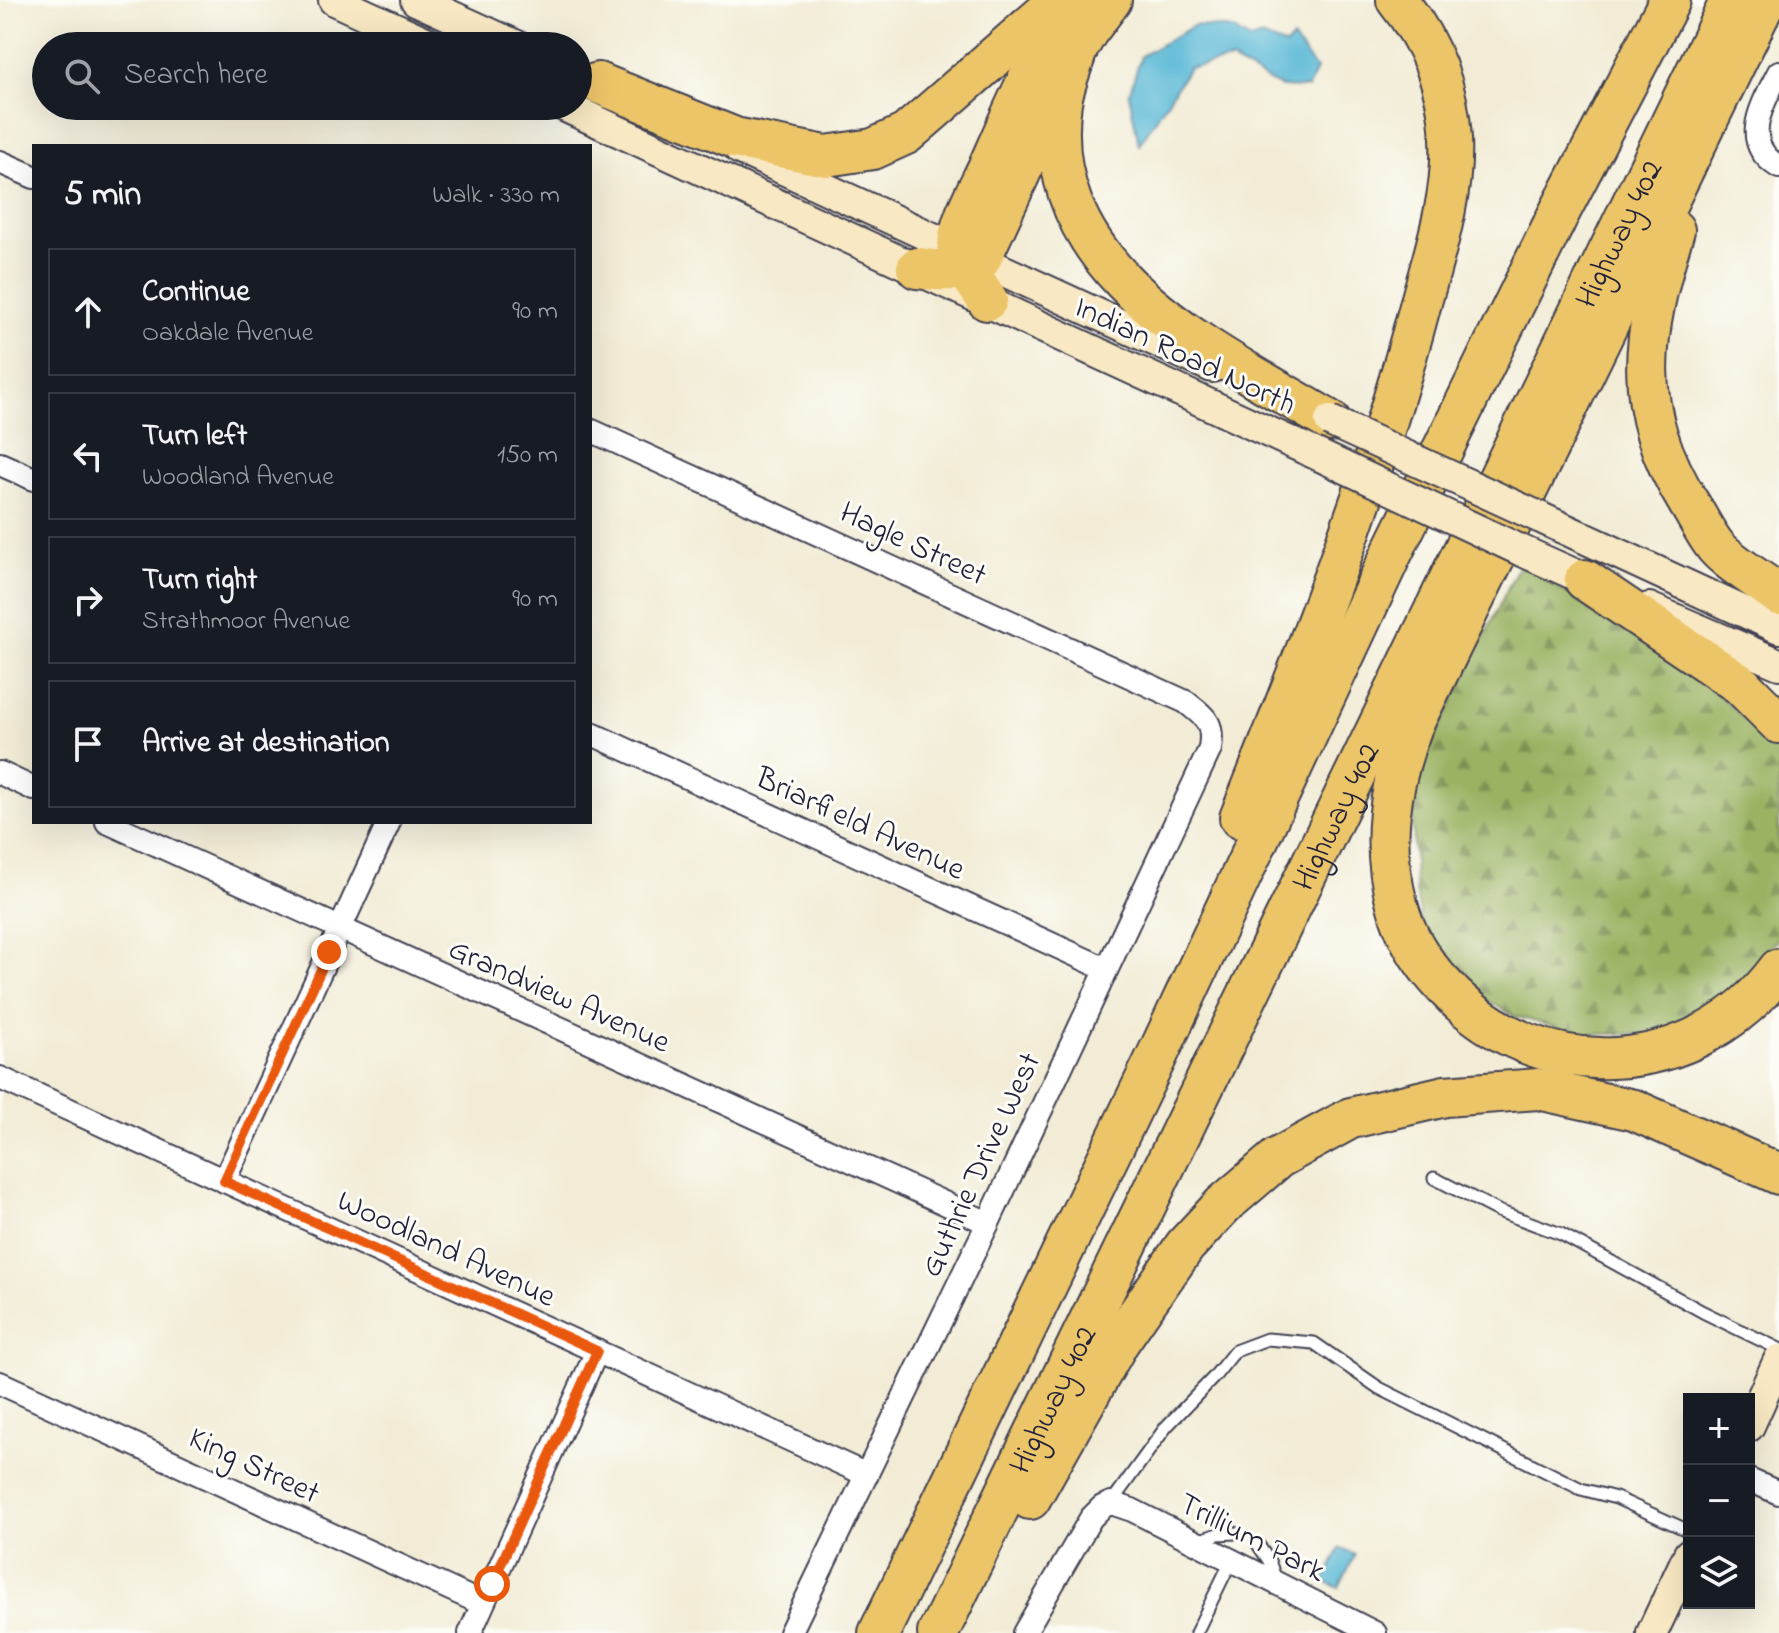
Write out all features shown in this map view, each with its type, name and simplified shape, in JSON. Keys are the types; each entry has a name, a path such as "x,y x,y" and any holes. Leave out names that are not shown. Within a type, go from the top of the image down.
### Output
{"highway":[{"path":"592,81 735,138 826,156 873,149 906,134 1060,0"},
{"path":"973,270 964,224 1050,35 1072,0"},
{"path":"973,270 1077,49 1111,0"},
{"path":"854,1633 1122,1074 1240,818 1292,690 1358,506 1405,363 1447,198 1451,141 1449,115 1439,72 1421,32 1397,0"},
{"path":"1240,818 1287,729 1454,379 1644,0"},
{"name":"Highway 402","path":"879,1633 1156,1058 1390,557 1557,217 1670,0"},
{"path":"901,1633 1168,1080 1408,564 1688,0"},
{"name":"Highway 402","path":"938,1633 1731,0"},
{"path":"1766,0 1679,214 1649,325 1646,361 1652,420 1672,476 1716,547 1779,595"},
{"path":"1766,0 1412,726 1395,776 1387,830 1388,858 1397,905 1418,953 1434,975 1472,1013 1493,1028 1528,1045 1574,1057 1605,1059 1665,1050 1720,1026 1756,997 1779,969"},
{"path":"1077,49 1061,100 1061,149 1065,176 1076,211 1101,257 1119,280 1145,304 1322,437"},
{"path":"917,268 973,270"},
{"path":"1585,580 1741,685 1779,723"},
{"path":"958,1633 1097,1381 1150,1295 1185,1246 1214,1215 1278,1158 1351,1118 1445,1096 1538,1089 1634,1110 1779,1174"}],"main road":[{"path":"334,0 404,32"},
{"path":"416,0 486,32"},
{"name":"Indian Road North","path":"592,81 973,270 1322,437 1539,517 1779,628"},
{"path":"592,119 917,268"},
{"name":"Indian Road North","path":"973,270 1322,437 1520,550 1779,664"},
{"path":"1755,1413 1779,1360"},
{"path":"1652,1633 1683,1567"}],"street":[{"path":"1779,72 1758,116 1758,143 1767,160 1779,167"},
{"path":"0,162 32,176"},
{"name":"Hagle Street","path":"592,431 1186,702 1208,719"},
{"path":"0,464 32,478"},
{"name":"Guthrie Drive West","path":"790,1633 988,1223 1210,749 1208,719"},
{"name":"Briarfield Avenue","path":"592,734 1106,969"},
{"path":"0,773 32,788"},
{"name":"Grandview Avenue","path":"111,824 988,1223"},
{"path":"224,1181 388,824"},
{"name":"Woodland Avenue","path":"0,1078 867,1475"},
{"path":"470,1633 597,1351"},
{"name":"King Street","path":"0,1383 483,1604"},
{"path":"1755,1483 1779,1493"},
{"path":"1024,1633 1091,1518 1106,1505"},
{"name":"Trillium Park","path":"1106,1505 1132,1510 1375,1633"}],"lane":[{"path":"1434,1178 1498,1211 1561,1234 1703,1312 1779,1349"},
{"path":"1106,1505 1166,1427 1235,1351 1267,1339 1314,1343 1379,1388 1581,1489 1616,1498 1683,1528"},
{"path":"1194,1542 1218,1534 1235,1533"},
{"path":"1257,1543 1269,1561 1277,1585"},
{"path":"1196,1633 1231,1561"}],"green space":[{"path":"1520,563 1702,680 1775,747 1779,756 1779,938 1713,1015 1658,1034 1582,1034 1514,1016 1450,978 1422,924 1415,888 1412,785"}],"water":[{"path":"1195,25 1232,29 1250,40 1262,36 1286,46 1293,38 1316,69 1308,88 1280,87 1231,60 1189,68 1139,145 1129,94 1141,56"},
{"path":"1340,1548 1355,1555 1339,1588 1324,1581"}],"route":[{"path":"329,952 224,1181 597,1351 492,1584"}]}
